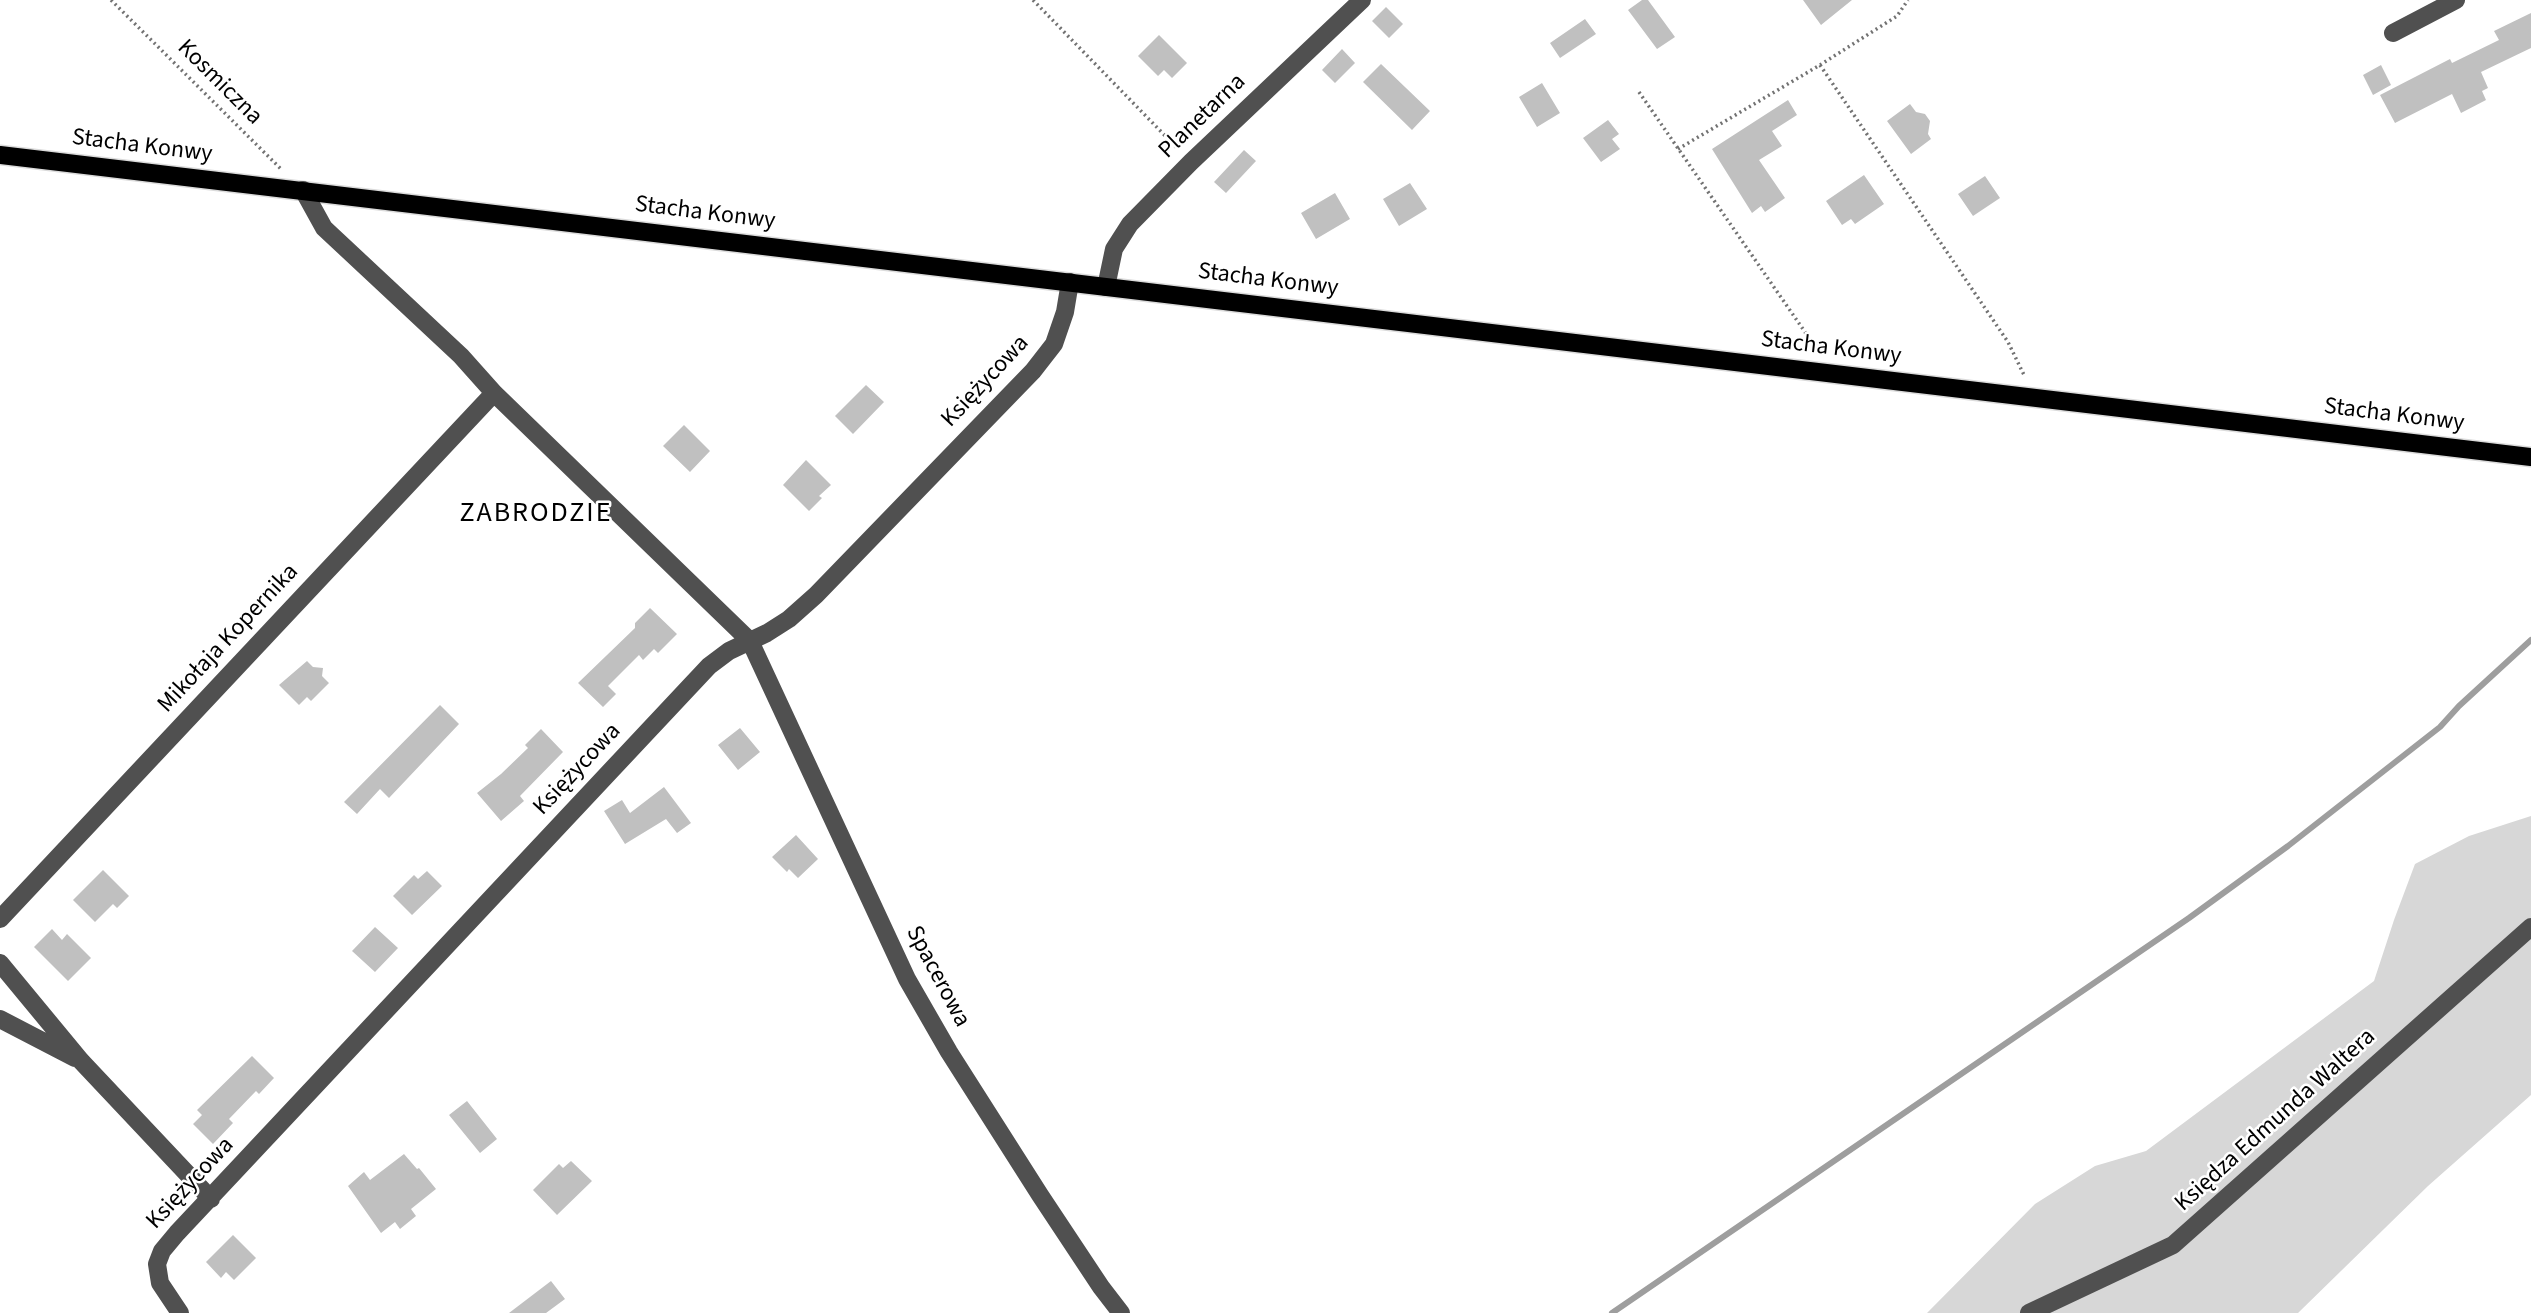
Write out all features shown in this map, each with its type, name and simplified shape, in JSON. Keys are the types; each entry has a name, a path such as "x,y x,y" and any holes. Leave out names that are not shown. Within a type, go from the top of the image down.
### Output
{"main road":[{"name":"Stacha Konwy","path":"0,155 2531,457"}],"street":[{"name":"Planetarna","path":"1105,287 1114,249 1130,224 1191,162 1362,0"},
{"path":"2393,33 2456,0"},
{"path":"303,191 324,228 461,356 494,393 750,641"},
{"name":"Księżycowa","path":"180,1313 160,1283 157,1265 162,1251 709,666 729,651 789,619 816,595 1033,371 1054,344 1065,313 1070,282"},
{"name":"Mikołaja Kopernika","path":"0,919 494,393"},
{"name":"Spacerowa","path":"750,641 907,979 949,1052 1040,1195 1121,1313"},
{"name":"Księdza Edmunda Waltera","path":"2029,1313 2173,1245 2531,927"},
{"path":"0,963 81,1061 211,1199"},
{"path":"0,1019 81,1061"}],"path":[{"name":"Kosmiczna","path":"111,0 303,191"},
{"path":"1033,0 1191,162"},
{"path":"1678,149 1897,16 1908,0"},
{"path":"1820,65 2008,342 2034,398"},
{"path":"1639,92 1805,332 1822,373"}],"shaded area":[{"path":"2531,816 2531,1095 2428,1186 2298,1313 1927,1313 2035,1204 2095,1166 2146,1151 2374,981 2415,864 2469,836"}],"building":[{"path":"1642,0 1648,0 1675,37 1657,49 1628,10"},
{"path":"1803,0 1852,0 1821,25"},
{"path":"1386,7 1403,24 1389,38 1372,21"},
{"path":"2531,13 2531,48 2481,72 2488,88 2482,91 2486,100 2461,113 2452,94 2395,123 2380,95 2450,59 2452,63 2499,40 2494,31"},
{"path":"1585,19 1596,34 1560,58 1550,43"},
{"path":"1159,35 1187,63 1172,78 1164,70 1158,76 1138,56"},
{"path":"1342,49 1355,63 1335,83 1322,70"},
{"path":"1381,64 1430,111 1412,130 1363,82"},
{"path":"2381,65 2391,85 2373,95 2363,75"},
{"path":"1542,83 1560,113 1537,127 1519,97"},
{"path":"1788,100 1797,115 1772,131 1782,146 1759,160 1785,198 1765,212 1761,206 1752,213 1712,149"},
{"path":"1910,104 1916,112 1925,114 1930,121 1928,134 1931,139 1911,154 1887,121"},
{"path":"1608,120 1619,134 1612,139 1620,149 1601,162 1583,138"},
{"path":"1244,150 1256,161 1226,193 1214,182"},
{"path":"1864,175 1884,204 1855,224 1851,219 1842,225 1826,201"},
{"path":"1985,176 2000,198 1973,216 1958,194"},
{"path":"1410,183 1427,209 1399,226 1383,199"},
{"path":"1335,193 1350,219 1316,239 1301,213"},
{"path":"866,385 884,402 853,434 835,416"},
{"path":"684,425 710,451 690,472 663,446"},
{"path":"806,460 831,485 809,511 783,485"},
{"path":"650,608 677,634 658,653 654,649 643,660 639,655 608,686 616,694 603,707 578,683 635,628 635,623"},
{"path":"307,661 313,667 323,668 322,676 329,683 311,701 307,697 299,705 279,685"},
{"path":"440,705 459,724 389,798 380,789 357,814 344,802"},
{"path":"740,728 760,752 738,770 718,745"},
{"path":"541,729 563,752 520,796 524,801 501,821 477,793 528,748 525,745"},
{"path":"664,787 691,823 677,833 666,819 625,844 604,811 622,800 630,813"},
{"path":"796,835 818,859 798,878 789,869 787,872 772,857"},
{"path":"103,870 129,896 117,908 113,904 95,922 73,900"},
{"path":"427,871 442,886 412,915 393,896 414,875 418,879"},
{"path":"375,927 398,948 375,972 352,951"},
{"path":"52,929 62,940 67,934 91,958 68,981 34,947"},
{"path":"252,1056 274,1078 259,1094 256,1091 229,1119 233,1123 213,1144 193,1124 202,1115 197,1110"},
{"path":"467,1101 497,1139 480,1153 449,1115"},
{"path":"404,1154 436,1189 411,1209 416,1216 400,1229 395,1222 381,1233 348,1186 364,1172 370,1180"},
{"path":"571,1161 592,1181 557,1215 533,1190 559,1164 563,1168"},
{"path":"233,1235 256,1258 234,1280 226,1272 221,1278 206,1262"},
{"path":"551,1281 565,1299 546,1313 509,1313"}],"waterway":[{"path":"1612,1313 2189,918 2288,846 2440,727 2531,640"}],"district":[{"name":"ZABRODZIE","path":"536,515"}]}
